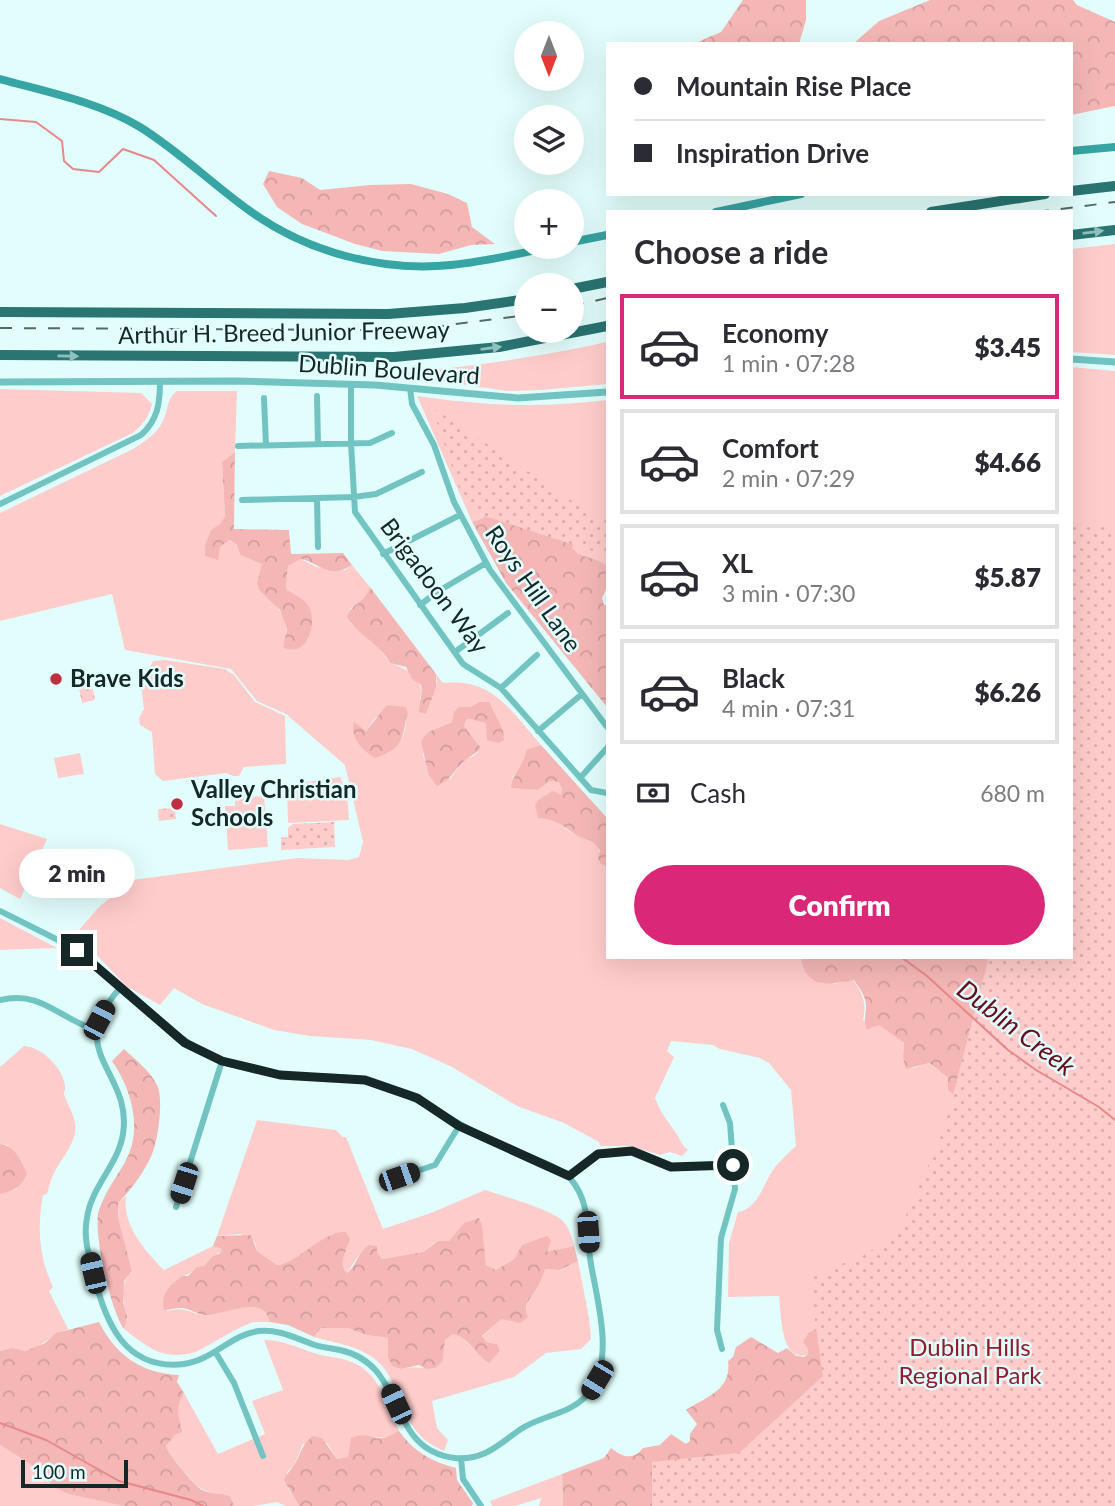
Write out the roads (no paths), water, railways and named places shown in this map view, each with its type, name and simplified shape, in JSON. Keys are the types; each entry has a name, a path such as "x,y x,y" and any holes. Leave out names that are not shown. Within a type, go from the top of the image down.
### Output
{"highway":[{"path":"1073,191 1115,186"},
{"path":"944,210 1032,196"},
{"path":"1073,235 1115,230"},
{"path":"584,287 606,282"},
{"name":"Arthur H. Breed Junior Freeway","path":"0,312 388,314 514,301"},
{"name":"Arthur H. Breed Junior Freeway","path":"0,355 394,357 499,347 606,327"}],"main road":[{"path":"0,79 110,112 139,127 180,154 264,220 292,236 333,252 393,265 443,266 514,254"},
{"path":"1073,151 1115,147"},
{"path":"725,210 792,196"},
{"path":"584,239 606,234"}],"street":[{"path":"1073,359 1115,362"},
{"name":"Dublin Boulevard","path":"0,382 237,381 410,388 518,398 606,391"},
{"path":"0,504 141,435 157,414 160,382"},
{"name":"Brigadoon Way","path":"351,385 355,512 463,664 501,688 591,790 606,793"},
{"name":"Roys Hill Lane","path":"410,388 416,414 434,445 448,489 486,563 606,726"},
{"path":"317,397 318,444"},
{"path":"264,398 266,446"},
{"path":"237,446 370,443 392,433"},
{"path":"242,500 376,494 422,472"},
{"path":"317,498 318,547"},
{"path":"383,554 460,515"},
{"path":"420,605 486,563"},
{"path":"455,652 508,613"},
{"path":"501,688 537,655"},
{"path":"538,731 582,694"},
{"path":"580,778 606,749"},
{"path":"0,911 72,947 185,1043 222,1061 280,1075 365,1080 417,1098 459,1126 569,1176 586,1207 590,1256 602,1316 602,1355 597,1380 588,1393 563,1413 536,1421 485,1455 461,1458 436,1452 416,1440 404,1423 382,1376 359,1356 315,1345 291,1335 259,1331 244,1335 215,1353 186,1364 165,1364 147,1359 128,1348 111,1326 99,1297 85,1237 86,1218 96,1190 119,1148 124,1123 120,1096 99,1053 96,1030 113,995 120,988"},
{"path":"0,1000 39,1000 71,1021 96,1030"},
{"path":"176,1208 222,1061"},
{"path":"722,1349 717,1330 721,1238 735,1189 730,1123 723,1105"},
{"path":"384,1176 399,1177 435,1165 459,1126"},
{"path":"569,1176 598,1154 632,1151 671,1167 733,1165"},
{"path":"215,1353 234,1383 263,1456"},
{"path":"461,1458 463,1479 481,1506"}],"waterway":[{"name":"Dublin Creek","path":"0,119 36,122 62,141 64,161 73,169 99,172 123,149 154,160 216,216"},
{"name":"Dublin Creek","path":"904,959 927,976 1008,1050 1099,1107 1115,1120"},
{"path":"0,1423 46,1440 119,1481 191,1500 203,1506"}],"railway":[{"path":"1053,210 1115,202"},
{"path":"584,303 606,298"},
{"path":"0,328 363,330 441,326 514,317"}],"place":[{"name":"Brave Kids","path":"56,679"},
{"name":"Valley Christian Schools","path":"177,804"}],"park label":[{"name":"Dublin Hills Regional Park","path":"970,1362"}]}
